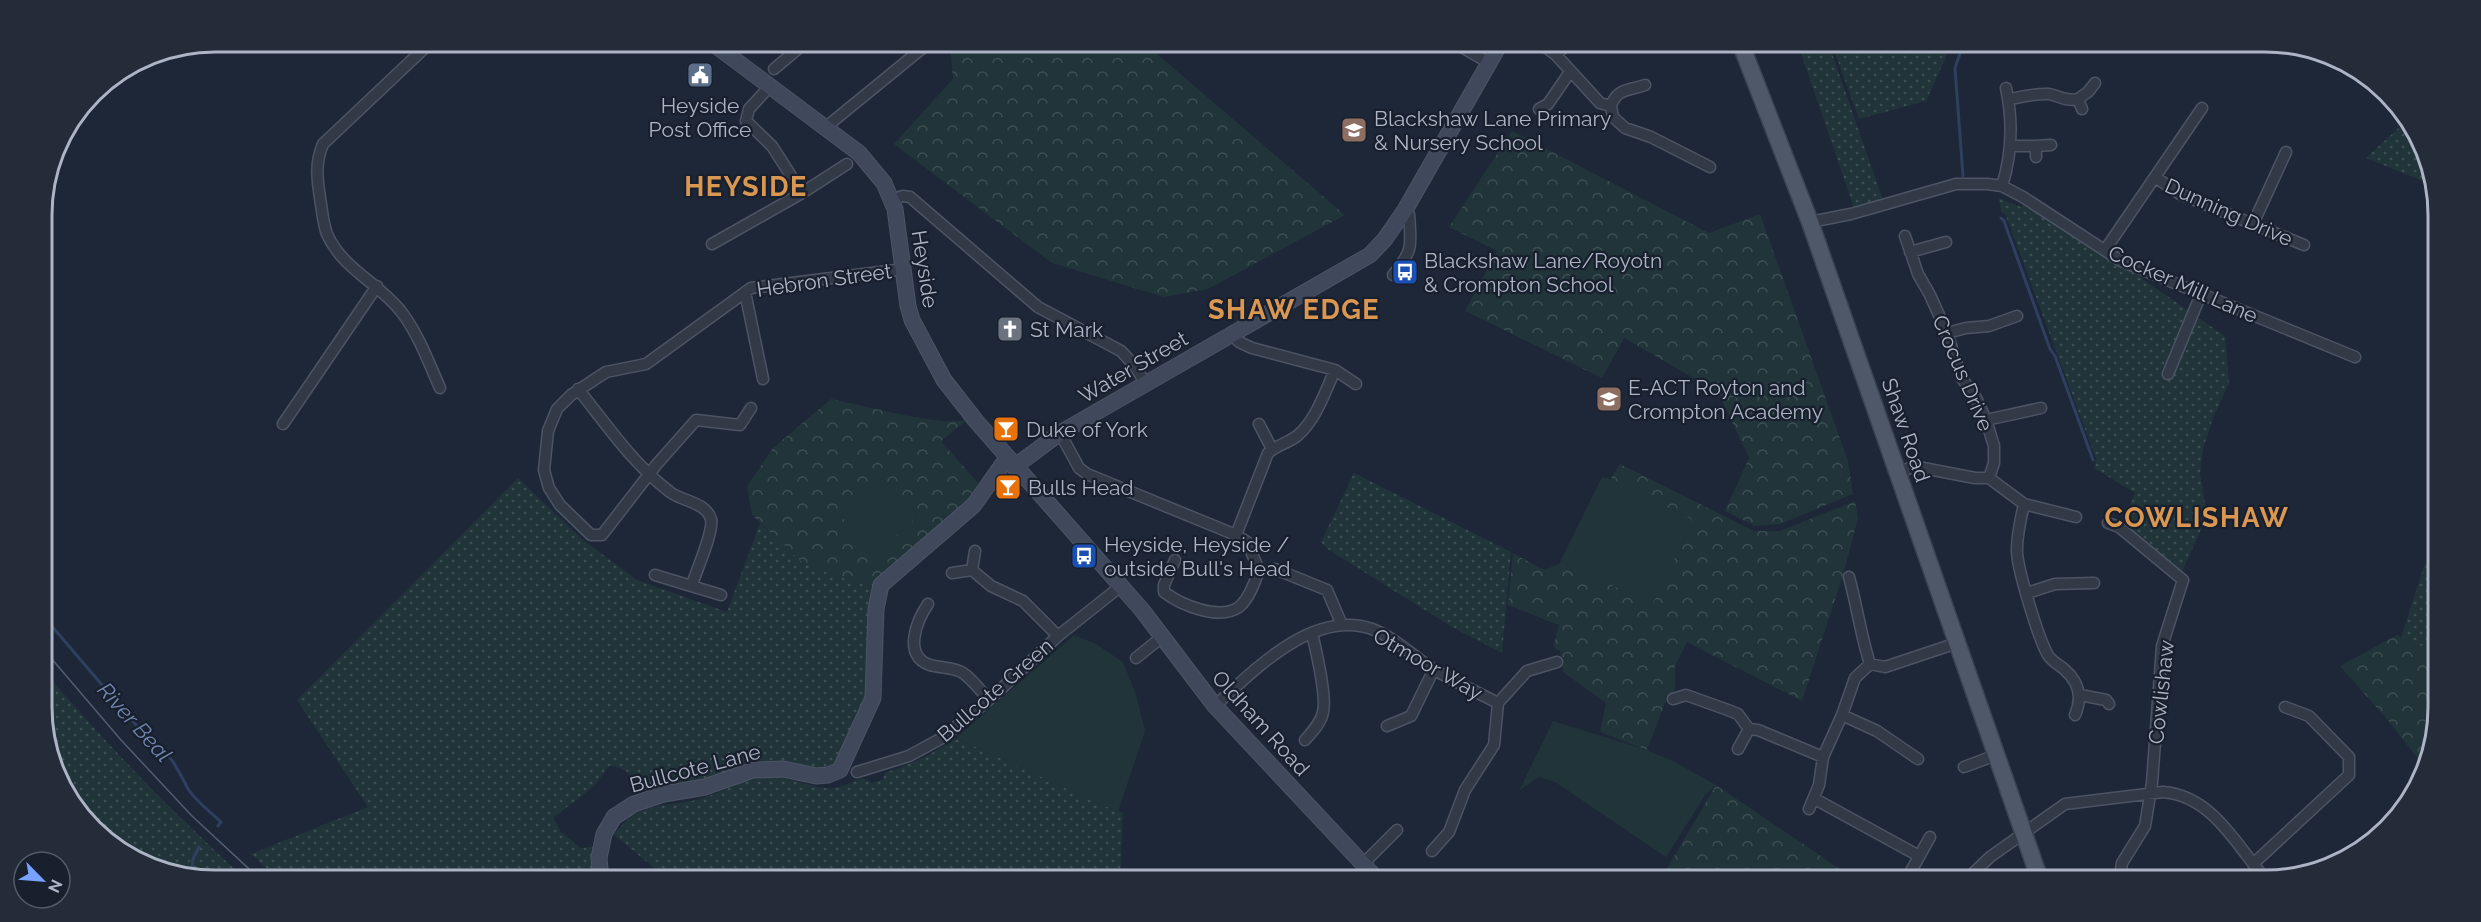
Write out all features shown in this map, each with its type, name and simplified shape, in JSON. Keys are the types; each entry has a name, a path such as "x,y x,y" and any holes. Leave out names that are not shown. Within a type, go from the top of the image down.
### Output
{"main road":[{"name":"Shaw Road","path":"1744,52 1810,222 2036,869"}],"street":[{"path":"1471,52 1489,63"},
{"path":"1393,275 1407,259 1410,250 1409,214 1405,210 1495,52"},
{"path":"1553,52 1600,103 1611,106"},
{"path":"419,53 323,144 316,159 317,177 326,232 335,249 349,265 377,286 402,312 440,388"},
{"name":"Heyside","path":"725,53 826,127 870,166 884,183 893,199 908,306 926,348 944,380 1011,463 1121,586"},
{"path":"774,69 793,53"},
{"path":"826,127 917,53"},
{"path":"1539,109 1548,104 1570,72"},
{"path":"2008,99 2052,94 2080,104 2095,83"},
{"path":"770,86 749,109 746,121 772,146 802,193"},
{"path":"1645,86 1623,89 1615,97 1611,106 1614,117 1625,128 1651,137 1710,168"},
{"path":"2002,186 2011,146 2006,88"},
{"path":"2105,250 2202,108"},
{"path":"2011,146 2036,152 2051,145"},
{"path":"2253,224 2286,152"},
{"path":"712,244 802,193 847,164"},
{"name":"Dunning Drive","path":"2155,177 2180,194 2304,245"},
{"name":"Cocker Mill Lane","path":"1810,222 1851,214 1956,184 2002,186 2024,197 2121,261 2355,357"},
{"path":"893,199 903,196 910,197 1038,307 1121,351 1134,365 1146,384"},
{"name":"Water Street","path":"1011,463 1370,255 1405,210"},
{"name":"Crocus Drive","path":"1905,236 1918,274 1947,333 1961,377 1976,398 1986,420 1994,446 1994,463 1989,478"},
{"path":"1910,252 1946,242"},
{"name":"Hebron Street","path":"649,474 602,535 591,534 560,505 549,488 544,470 548,431 557,409 578,389 606,372 646,364 751,288 904,269"},
{"path":"283,424 377,286"},
{"path":"745,292 763,379"},
{"path":"2168,374 2201,294"},
{"path":"1947,333 1966,327 1989,326 2017,316"},
{"path":"1231,334 1239,342 1252,348 1335,370 1356,384"},
{"path":"1236,535 1270,451 1297,436 1306,426 1335,370"},
{"path":"578,389 649,474 674,496 696,504 707,512 711,520 692,585"},
{"path":"649,474 696,420 740,425 751,408"},
{"path":"1986,420 2041,408"},
{"path":"1259,424 1270,451"},
{"path":"1060,433 1079,468 1087,474 1236,535 1247,542 1259,570 1246,599 1237,609 1211,612 1164,592 1164,585 1175,560"},
{"name":"Bullcote Lane","path":"600,870 599,858 604,834 614,817 634,804 664,794 705,788 753,770 783,769 816,776 828,775 840,770 873,698 876,609 881,585 974,505 1002,465 1011,463"},
{"path":"1897,473 1910,468 1923,468 1975,478 1989,478 2024,504 2076,517"},
{"path":"2024,504 2016,550 2019,568 2048,656 2067,671 2074,680 2080,695 2080,703 2075,715"},
{"name":"Cowlishaw","path":"2108,523 2119,527 2183,580 2162,646 2150,793"},
{"path":"972,570 975,551"},
{"path":"1275,569 1327,590 1342,625"},
{"path":"952,573 972,570 991,586 1023,601 1058,636"},
{"path":"655,576 721,595"},
{"path":"1849,577 1860,619 1861,636 1870,664"},
{"path":"2027,593 2055,584 2094,583"},
{"name":"Bullcote Green","path":"856,772 892,762 926,748 959,726 1058,636 1121,586"},
{"name":"Oldham Road","path":"1121,586 1215,706 1367,869"},
{"path":"928,604 915,630 914,642 921,659 928,664 961,671 989,700"},
{"name":"Otmoor Way","path":"1215,706 1281,649 1312,633 1342,625 1372,629 1434,669 1498,703 1494,744 1465,790 1449,832 1432,851"},
{"path":"1305,740 1324,712 1320,673 1312,633"},
{"path":"1136,658 1162,637"},
{"path":"1870,664 1884,667 1957,643"},
{"path":"1498,703 1527,671 1557,662"},
{"path":"1870,664 1855,678 1842,715 1823,757 1820,784 1812,804 1919,856"},
{"path":"1387,726 1411,716 1434,669"},
{"path":"1673,699 1686,695 1728,710 1738,714 1749,729 1758,730 1823,757"},
{"path":"2080,695 2106,700 2109,704"},
{"path":"2253,864 2349,775 2349,758 2309,716 2285,707"},
{"path":"1842,715 1877,731 1918,759"},
{"path":"1738,749 1749,729"},
{"path":"1964,767 1996,755"},
{"path":"2121,869 2122,863 2145,826 2150,793"},
{"path":"1977,869 1990,857 2065,804 2150,793 2179,793 2193,800 2230,831 2257,869"},
{"path":"1362,865 1397,830"},
{"path":"1912,869 1930,837"}],"green space":[{"path":"1801,52 1832,52 1883,200 1854,208"},
{"path":"1835,52 1948,52 1926,101 1859,119"},
{"path":"951,53 1155,53 1345,215 1208,289 1164,297 1052,263 894,144 953,79"},
{"path":"2401,125 2416,153 2424,182 2366,158"},
{"path":"1512,131 1709,233 1760,214 1848,461 1853,494 1780,524 1755,526 1725,511 1749,458 1718,392 1624,338 1602,378 1465,311 1497,251 1449,227"},
{"path":"1999,198 2021,207 2023,204 2112,258 2225,336 2229,383 2213,418 2203,449 2200,474 2206,509 2202,527 2182,572 2121,524 2135,493 2094,468 2096,459 2006,216 2001,211"},
{"path":"831,399 939,421 967,420 941,441 980,485 964,504 877,584 853,582 802,562 752,515 747,486 773,448"},
{"path":"1620,464 1754,531 1780,531 1855,501 1858,518 1843,575 1802,701 1687,642 1675,666 1675,689 1665,703 1647,750 1600,732 1606,703 1563,672 1560,651 1553,647 1559,625 1508,605 1513,553 1544,570 1559,564 1603,480 1610,480"},
{"path":"1354,473 1511,552 1502,653 1452,627 1329,550 1321,542"},
{"path":"883,477 918,516 875,555 840,515"},
{"path":"1602,477 1693,520 1652,605 1561,560"},
{"path":"518,478 583,540 637,580 727,612 760,523 802,562 877,584 866,697 834,765 818,770 748,760 718,779 664,785 641,791 629,773 609,766 594,786 553,818 561,832 581,848 594,846 598,870 269,870 251,854 368,807 297,700"},
{"path":"2428,559 2428,649 2401,638"},
{"path":"1074,635 1096,644 1123,662 1136,694 1145,731 1118,812 956,738"},
{"path":"2397,635 2428,649 2427,727 2419,761 2391,724 2340,666"},
{"path":"52,680 142,779 235,870 205,869 163,861 125,842 93,814 80,797 61,759 53,717"},
{"path":"1553,721 1647,750 1675,762 1716,785 1706,794 1666,857 1555,782 1539,777 1519,791"},
{"path":"956,738 1123,813 1120,870 657,870 614,835 633,816 653,807 700,799 761,778 777,777 826,788 841,786 863,778 871,783 882,780 886,772 905,766"},
{"path":"1716,785 1840,869 1666,869"}],"waterway":[{"path":"1960,52 1955,68 1963,176"},
{"path":"2001,218 2093,460"},
{"name":"River Beal","path":"52,626 148,739 172,760 190,791 221,822 218,826"},
{"name":"River Beal","path":"192,867 199,847"}],"tram line":[{"path":"52,659 121,740 192,816 250,870"}],"place":[{"name":"Heyside Post Office","path":"700,75"},
{"name":"Blackshaw Lane Primary & Nursery School","path":"1354,130"},
{"name":"Blackshaw Lane/Royotn & Crompton School","path":"1405,272"},
{"name":"St Mark","path":"1010,329"},
{"name":"E-ACT Royton and Crompton Academy","path":"1609,399"},
{"name":"Duke of York","path":"1006,429"},
{"name":"Bulls Head","path":"1008,487"},
{"name":"Heyside, Heyside / outside Bull's Head","path":"1084,556"}],"district":[{"name":"HEYSIDE","path":"746,186"},
{"name":"SHAW EDGE","path":"1294,309"},
{"name":"COWLISHAW","path":"2197,517"}]}
